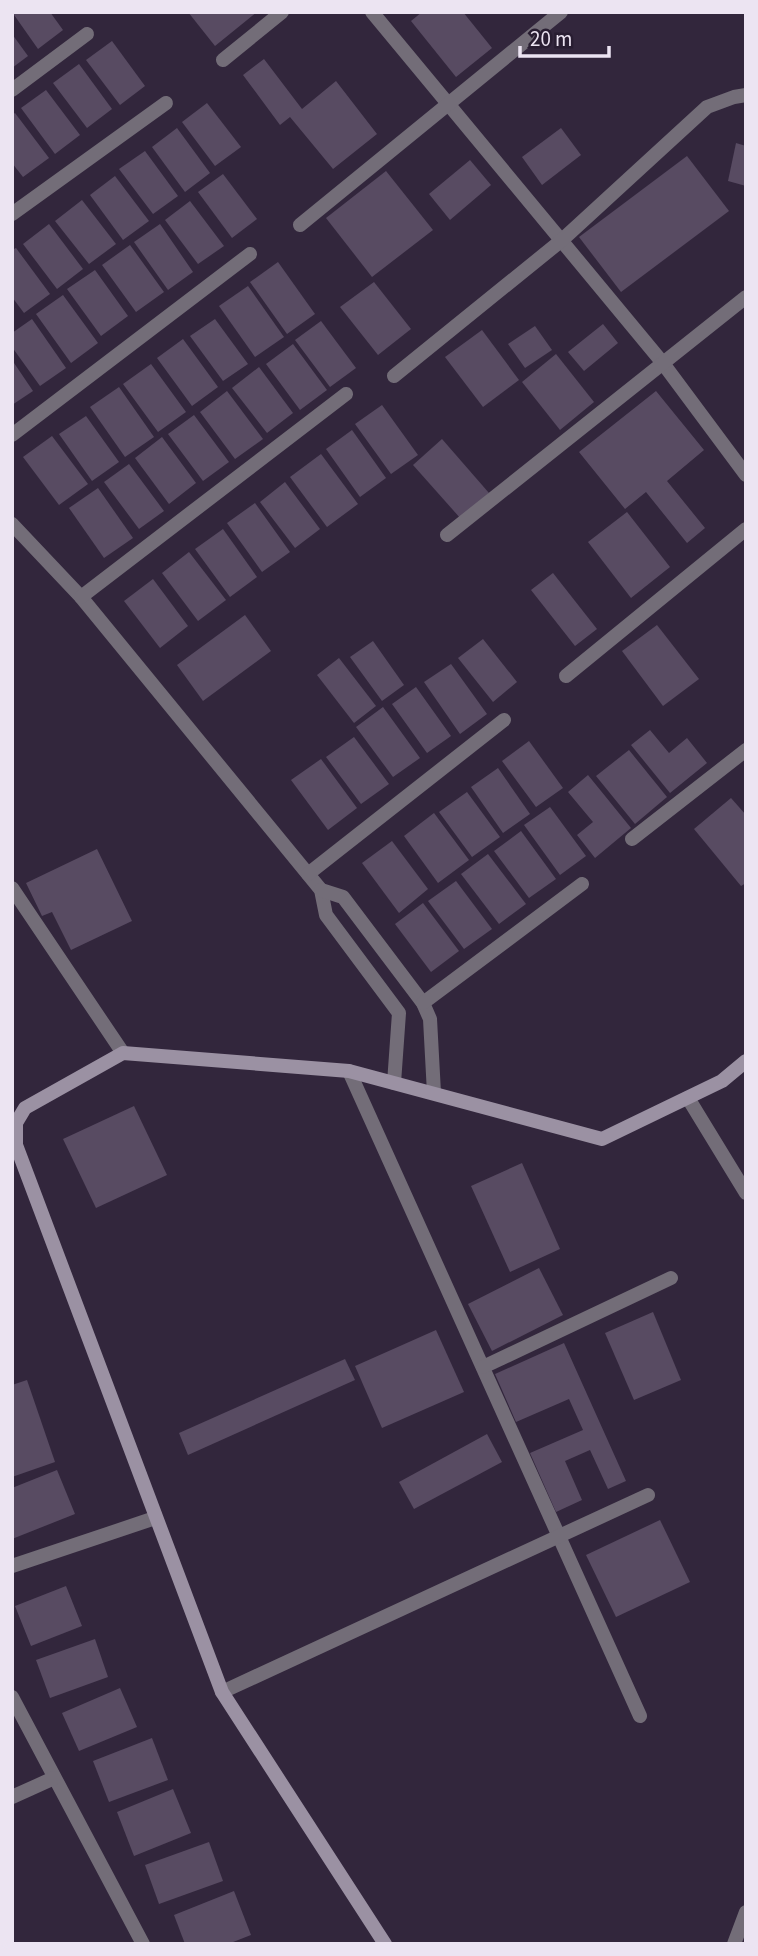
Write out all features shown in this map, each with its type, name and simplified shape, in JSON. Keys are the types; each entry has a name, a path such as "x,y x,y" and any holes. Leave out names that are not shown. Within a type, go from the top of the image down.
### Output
{"street":[{"path":"223,60 282,12"},
{"path":"372,12 662,362 746,475"},
{"path":"300,225 561,12"},
{"path":"12,90 88,33"},
{"path":"394,376 562,240 707,107 746,95"},
{"path":"12,214 166,103"},
{"path":"12,435 250,254"},
{"path":"447,535 746,297"},
{"path":"81,597 346,394"},
{"path":"12,524 81,597 321,890 326,915 399,1013 394,1083"},
{"path":"566,676 746,529"},
{"path":"308,874 504,719"},
{"path":"632,839 746,750"},
{"path":"423,1003 582,884"},
{"path":"12,888 123,1053"},
{"path":"321,890 344,897 423,1003 430,1019 434,1093"},
{"path":"385,1944 222,1692 16,1145 14,1121 24,1108 123,1053 349,1071 603,1139 722,1081 746,1062"},
{"path":"349,1071 640,1716"},
{"path":"688,1098 746,1193"},
{"path":"483,1367 671,1278"},
{"path":"222,1692 648,1495"},
{"path":"12,1566 155,1518"},
{"path":"12,1697 143,1944"},
{"path":"12,1797 54,1779"},
{"path":"734,1944 746,1912"}],"building":[{"path":"12,12 50,12 63,30 38,49"},
{"path":"188,12 257,12 215,46"},
{"path":"422,12 463,12 492,48 456,77 411,21"},
{"path":"12,34 28,56 12,68"},
{"path":"112,41 145,86 120,105 86,60"},
{"path":"264,59 302,109 336,81 377,134 333,169 290,117 280,125 243,75"},
{"path":"79,64 112,109 87,128 53,83"},
{"path":"46,90 80,135 55,154 21,108"},
{"path":"207,103 241,147 215,166 182,122"},
{"path":"15,113 49,158 23,177 12,163 12,115"},
{"path":"177,128 210,173 185,192 152,147"},
{"path":"561,128 581,155 542,185 522,157"},
{"path":"736,143 746,146 746,186 728,181"},
{"path":"145,151 178,196 153,214 119,169"},
{"path":"687,156 729,211 621,292 579,237"},
{"path":"470,160 491,185 450,220 429,194"},
{"path":"386,171 433,230 372,277 326,218"},
{"path":"223,174 257,219 232,238 198,192"},
{"path":"115,176 149,221 123,240 90,195"},
{"path":"82,200 116,244 89,264 55,221"},
{"path":"190,201 224,246 198,264 165,220"},
{"path":"49,224 83,269 57,289 23,244"},
{"path":"160,224 193,272 168,290 134,242"},
{"path":"130,245 164,292 136,312 102,265"},
{"path":"16,248 50,294 24,313 12,297 12,250"},
{"path":"278,262 315,314 287,334 250,282"},
{"path":"95,270 128,316 101,336 67,289"},
{"path":"374,282 411,329 378,355 340,307"},
{"path":"248,286 284,337 255,357 219,306"},
{"path":"63,295 98,343 71,363 36,314"},
{"path":"32,319 66,368 40,386 12,347 12,333"},
{"path":"215,319 248,364 223,381 190,336"},
{"path":"321,321 356,368 330,387 295,340"},
{"path":"603,324 618,343 584,371 568,352"},
{"path":"535,326 552,350 525,368 508,344"},
{"path":"482,330 519,380 483,407 445,357"},
{"path":"183,339 218,387 192,406 157,358"},
{"path":"293,344 327,390 300,410 266,364"},
{"path":"556,354 594,402 560,430 522,382"},
{"path":"12,360 33,391 12,405"},
{"path":"151,364 186,412 158,432 123,384"},
{"path":"259,367 293,413 267,433 232,388"},
{"path":"119,387 154,437 125,457 90,407"},
{"path":"227,391 263,439 235,459 200,412"},
{"path":"656,391 704,450 667,481 705,528 687,543 646,492 625,509 579,452"},
{"path":"382,405 418,455 391,474 355,424"},
{"path":"194,415 229,462 203,481 168,434"},
{"path":"86,416 119,462 92,481 59,434"},
{"path":"352,430 386,478 360,497 326,449"},
{"path":"52,436 88,484 59,505 23,457"},
{"path":"162,437 196,483 169,504 135,458"},
{"path":"442,439 489,493 461,519 413,465"},
{"path":"321,454 358,504 327,527 290,477"},
{"path":"129,464 164,511 139,529 104,482"},
{"path":"285,482 320,529 295,548 260,502"},
{"path":"98,488 133,538 104,558 69,508"},
{"path":"255,503 290,552 262,572 227,523"},
{"path":"627,512 670,567 631,598 588,542"},
{"path":"223,529 257,577 230,597 195,549"},
{"path":"189,552 226,600 198,621 162,573"},
{"path":"553,573 597,629 575,646 531,590"},
{"path":"153,579 188,626 160,648 124,601"},
{"path":"245,615 271,651 203,701 177,665"},
{"path":"657,625 699,679 663,706 622,651"},
{"path":"483,639 517,682 493,702 458,658"},
{"path":"373,641 404,685 382,701 350,657"},
{"path":"339,658 376,706 354,723 317,675"},
{"path":"451,664 487,714 460,734 424,682"},
{"path":"416,687 451,736 427,753 392,704"},
{"path":"383,707 420,758 393,777 356,727"},
{"path":"650,730 669,753 687,738 707,763 670,793 631,745"},
{"path":"354,737 389,784 361,804 326,757"},
{"path":"529,741 563,788 536,807 502,761"},
{"path":"629,750 667,797 635,824 596,776"},
{"path":"321,759 357,808 328,830 291,780"},
{"path":"498,768 530,814 503,833 471,787"},
{"path":"588,775 631,828 595,858 577,835 593,822 568,792"},
{"path":"467,792 500,837 472,857 439,812"},
{"path":"731,798 746,815 746,883 741,886 694,829"},
{"path":"550,807 586,856 560,875 524,825"},
{"path":"434,813 469,860 438,883 404,836"},
{"path":"521,831 556,879 529,898 494,851"},
{"path":"392,841 428,889 399,913 362,863"},
{"path":"97,849 132,921 71,950 52,912 42,916 26,883"},
{"path":"488,854 526,904 499,924 461,874"},
{"path":"456,881 492,929 464,949 428,901"},
{"path":"423,903 459,951 431,972 395,924"},
{"path":"134,1106 167,1175 96,1208 63,1139"},
{"path":"522,1163 560,1249 510,1272 471,1186"},
{"path":"539,1268 563,1315 492,1351 468,1304"},
{"path":"653,1312 681,1380 634,1400 605,1333"},
{"path":"436,1330 464,1392 382,1428 355,1366"},
{"path":"564,1343 626,1481 608,1489 590,1450 565,1461 582,1500 556,1512 530,1453 583,1430 569,1399 516,1422 495,1374"},
{"path":"345,1359 355,1380 188,1455 179,1433"},
{"path":"27,1380 55,1462 12,1477 12,1385"},
{"path":"487,1434 502,1462 414,1509 399,1482"},
{"path":"57,1470 75,1514 12,1539 12,1488"},
{"path":"660,1520 690,1582 616,1617 586,1555"},
{"path":"66,1586 82,1626 31,1646 15,1606"},
{"path":"95,1639 108,1677 50,1698 36,1660"},
{"path":"120,1688 137,1727 79,1751 62,1713"},
{"path":"152,1738 168,1780 109,1802 93,1761"},
{"path":"173,1789 191,1833 134,1856 117,1812"},
{"path":"209,1842 223,1881 159,1904 145,1865"},
{"path":"234,1891 251,1935 228,1944 185,1944 174,1915"}]}
